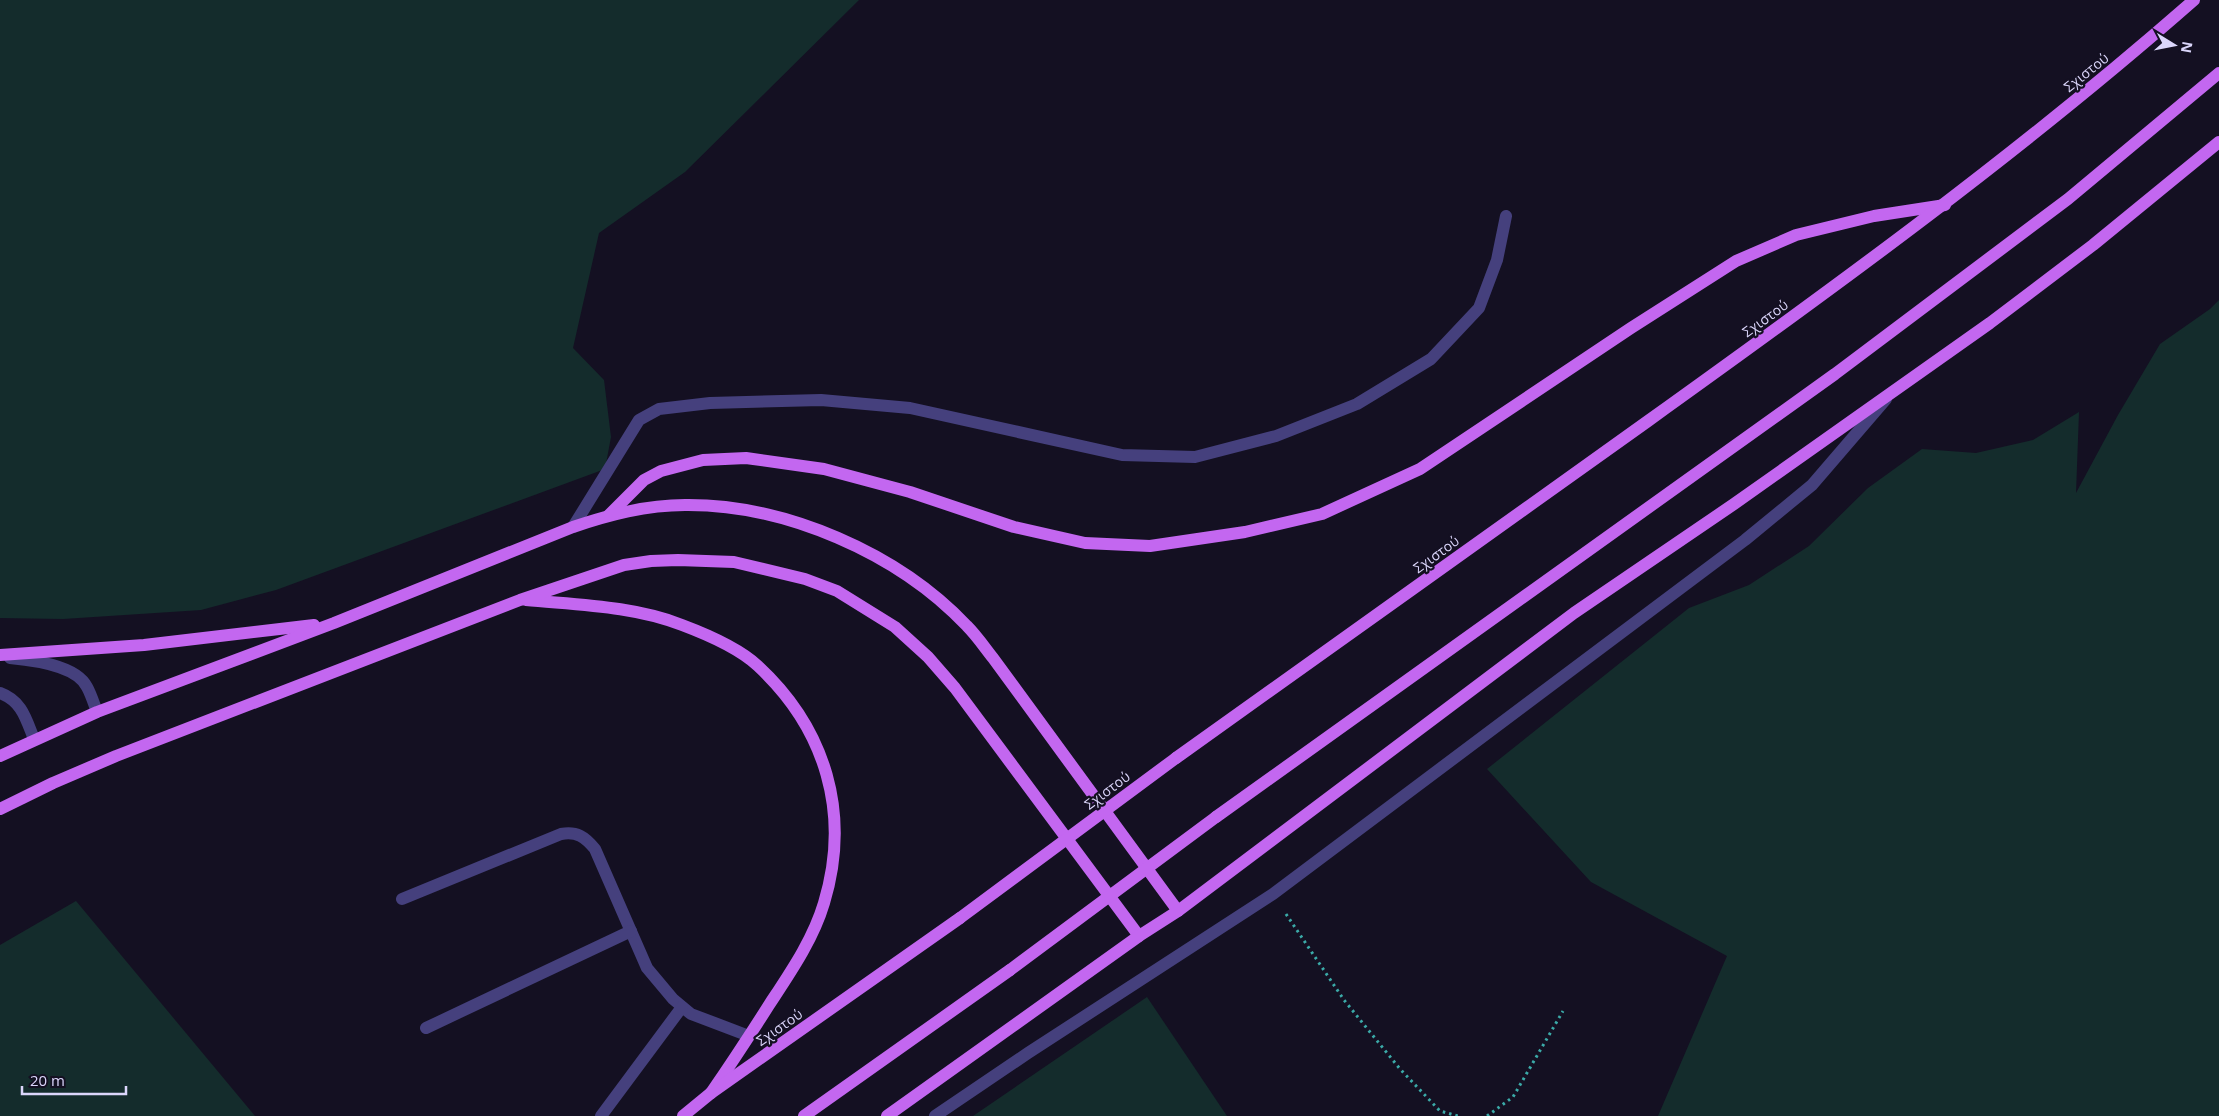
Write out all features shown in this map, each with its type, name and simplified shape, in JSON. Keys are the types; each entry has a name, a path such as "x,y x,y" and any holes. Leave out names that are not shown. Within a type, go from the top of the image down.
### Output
{"main road":[{"name":"Σχιστού","path":"683,1116 711,1093 960,918 1176,758 1795,316 1945,205 2146,43 2194,0"},
{"path":"804,1116 1010,970 1216,817 1835,374 2060,205 2219,73"},
{"path":"887,1116 1139,936 1178,911 1574,613 1734,504 1990,323 2093,245 2219,142"},
{"path":"609,515 644,480 661,471 703,460 746,458 824,469 910,492 1014,527 1085,543 1150,546 1245,532 1322,514 1420,469 1631,328 1736,261 1796,235 1874,216 1945,205"},
{"path":"0,756 96,712 334,623 573,526 609,515 651,507 684,505 746,510 826,532 894,567 923,587 967,626 994,658 1178,911"},
{"path":"0,809 53,783 116,756 520,600 624,565 678,560 734,562 780,572 837,591 895,627 928,657 955,688 1139,936"},
{"path":"520,600 593,606 641,614 681,624 724,644 757,665 787,698 814,738 829,779 835,814 834,858 824,903 809,940 750,1036 711,1093"},
{"path":"0,656 144,645 334,623"}],"street":[{"path":"573,526 639,420 659,409 710,403 821,400 900,407 1122,454 1195,457 1276,436 1357,404 1431,359 1479,308 1497,260 1506,216"},
{"path":"935,1116 1028,1053 1273,894 1745,540 1812,485 1893,391"},
{"path":"0,656 34,661 68,670 87,685 96,712"},
{"path":"0,693 18,704 25,714 34,739"},
{"path":"402,899 561,834 570,832 581,835 595,849 648,968 682,1007 691,1014 750,1036"},
{"path":"426,1028 631,931"},
{"path":"601,1116 682,1007"}],"path":[{"path":"1273,894 1344,1000 1394,1062 1440,1111 1458,1116"},
{"path":"1486,1116 1513,1097 1563,1011"}],"green space":[{"path":"0,0 859,0 685,172 599,233 573,348 604,380 611,437 605,469 276,590 201,610 63,619 0,618"},
{"path":"2219,300 2219,1116 1658,1116 1727,956 1591,882 1487,769 1689,608 1749,585 1809,546 1868,488 1922,449 1976,453 2033,440 2079,412 2076,493 2118,415 2160,344 2210,309"},
{"path":"76,901 255,1116 0,1116 0,945"},
{"path":"1147,997 1227,1116 973,1116"}]}
